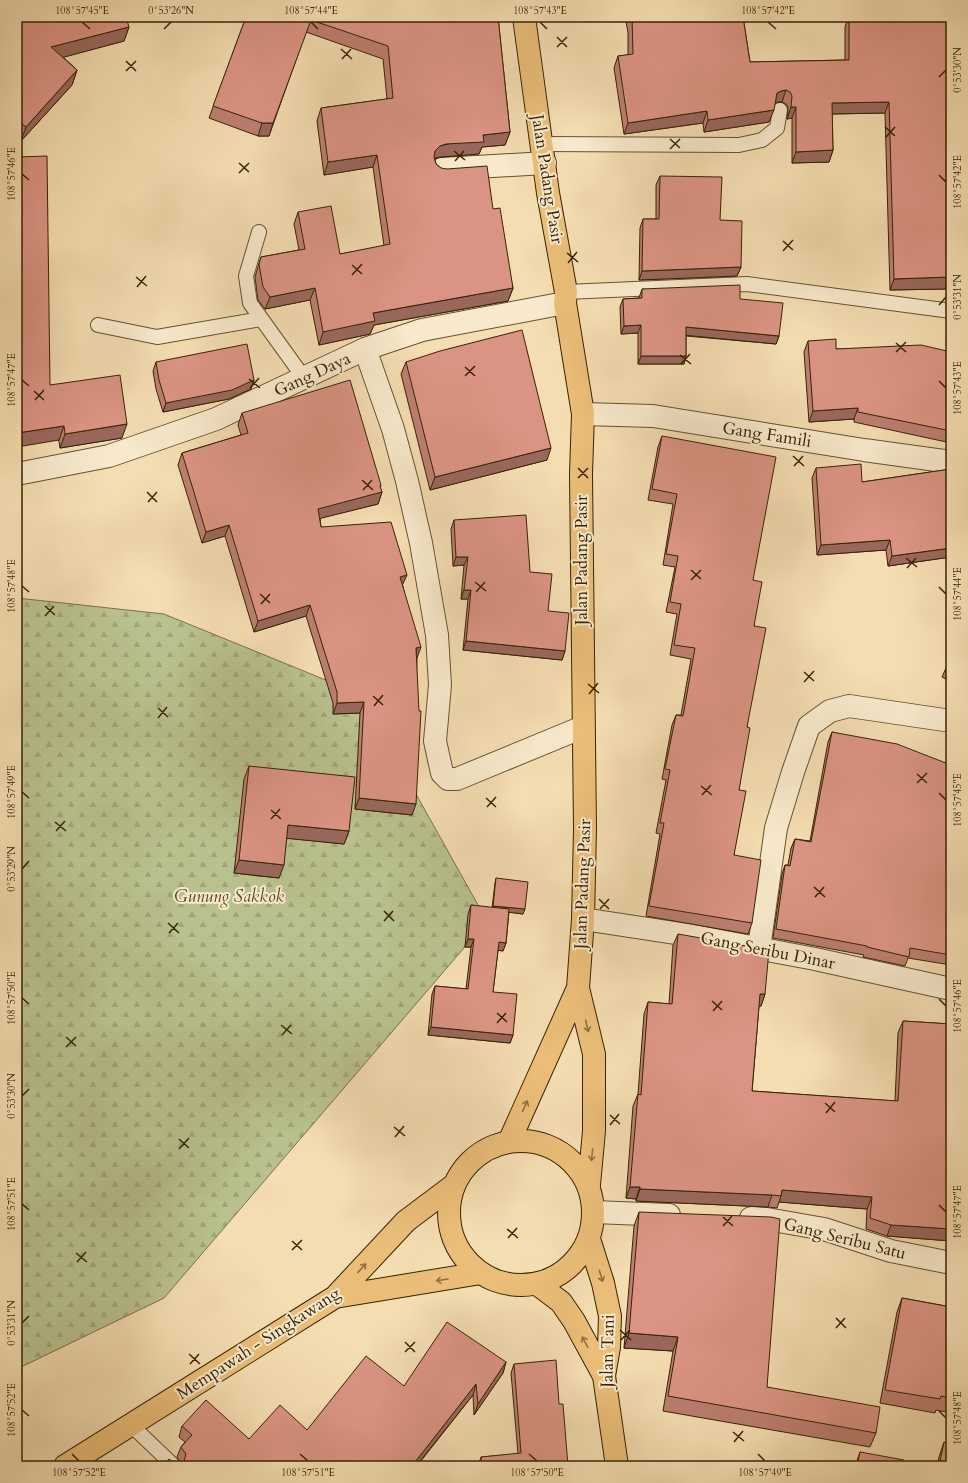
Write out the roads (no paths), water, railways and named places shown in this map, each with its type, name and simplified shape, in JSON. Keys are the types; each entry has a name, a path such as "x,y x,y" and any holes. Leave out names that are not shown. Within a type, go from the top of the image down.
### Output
{"main road":[{"name":"Jalan Padang Pasir","path":"524,17 548,193 566,297 583,414 580,474 585,829 583,919 578,988"},
{"path":"509,1142 578,988"},
{"path":"578,988 594,1054 594,1131 589,1185"},
{"path":"529,1140 548,1145 565,1154 579,1168 589,1185 593,1199 594,1212 593,1226 589,1239 581,1255 569,1268 554,1278 537,1284 517,1285 498,1282 481,1273 466,1260 455,1243 449,1224 449,1204 454,1185 471,1161 482,1152 495,1145 529,1140"},
{"name":"Mempawah - Singkawang","path":"64,1466 335,1297 406,1221 454,1185"},
{"name":"Jalan Tani","path":"589,1239 603,1283 610,1316 609,1347 604,1376 617,1466"},
{"path":"335,1297 481,1273"},
{"path":"537,1284 560,1302 574,1321 604,1376"}],"street":[{"path":"442,169 543,153"},
{"name":"Gang Daya","path":"17,474 109,456 216,419 365,350 422,330 566,297"},
{"path":"365,350 393,429 407,481 437,635 440,685 435,741 442,773 448,779 457,779 583,727"},
{"name":"Gang Famili","path":"583,414 653,416 951,462"},
{"path":"758,948 776,828 809,726 830,711 849,706 951,721"},
{"name":"Gang Seribu Dinar","path":"583,919 688,935 758,948 951,989"},
{"path":"594,1212 688,1216"},
{"name":"Gang Seribu Satu","path":"728,1218 767,1219 824,1229 891,1251 951,1263"}],"lane":[{"path":"543,153 739,146 762,140 777,128 780,110"},
{"path":"259,232 246,276 250,303 304,378"},
{"path":"566,297 746,284 951,311"},
{"path":"98,326 157,337 261,319"},
{"path":"130,1424 174,1466"}],"park label":[{"name":"Gunung Sakkok","path":"229,896"}]}
